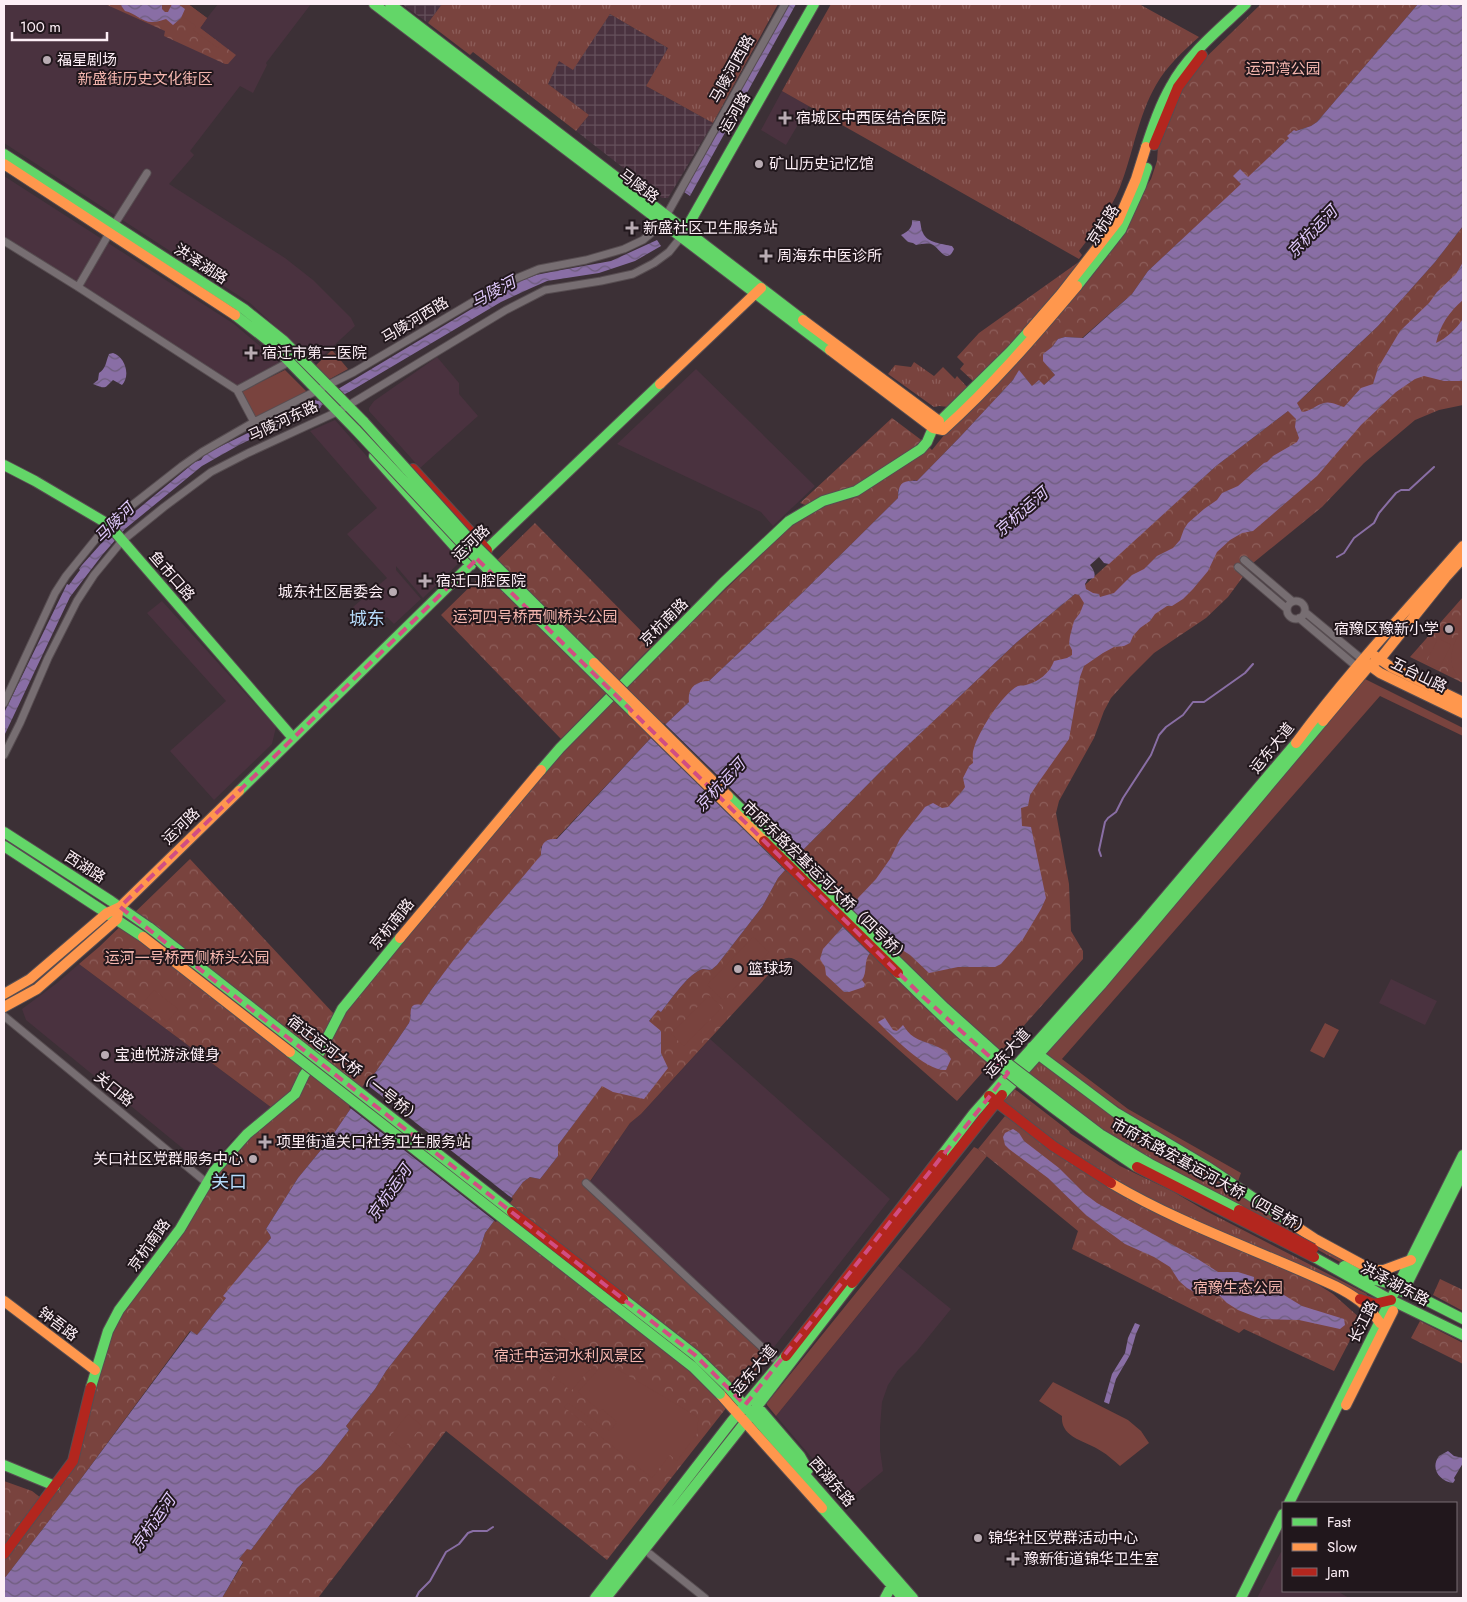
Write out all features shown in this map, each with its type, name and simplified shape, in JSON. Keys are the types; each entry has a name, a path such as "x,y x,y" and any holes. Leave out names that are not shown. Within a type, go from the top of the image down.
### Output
{"main road":[{"name":"马陵路","path":"374,4 664,219"},
{"name":"马陵路","path":"390,4 683,234 938,426"},
{"name":"运河路","path":"683,234 814,4"},
{"name":"京杭路","path":"938,426 1031,330 1109,234 1125,208 1156,118 1171,85 1192,57 1246,4"},
{"name":"京杭路","path":"938,426 956,418 1006,368 1038,333 1121,230 1141,186 1152,151 1178,87 1202,55 1254,4"},
{"name":"洪泽湖路","path":"4,154 243,320 271,343 318,391 364,422"},
{"name":"洪泽湖路","path":"4,164 244,309 266,325 328,385 356,430"},
{"name":"运河路","path":"4,994 30,979 107,913 120,907 471,565 758,291"},
{"path":"342,406 487,550"},
{"path":"342,406 471,565"},
{"name":"市府东路宏基运河大桥（四号桥）","path":"364,422 473,543 652,722 944,1008 1053,1099 1100,1134 1152,1165 1313,1253"},
{"name":"京杭南路","path":"4,1554 72,1461 95,1370 116,1315 180,1229 214,1171 236,1145 295,1094 304,1075 320,1052 342,1009 442,887 560,748 723,583 789,522 823,501 856,490 896,466 923,447 938,426"},
{"name":"市府东路宏基运河大桥（四号桥）","path":"356,430 468,550 963,1035 1018,1081 1099,1142 1138,1167 1313,1253"},
{"name":"鱼市口路","path":"4,466 35,481 116,533 293,738"},
{"name":"运东大道","path":"595,1598 738,1414 751,1408 875,1253 992,1099 1184,889 1365,661 1463,546"},
{"path":"1380,659 1463,558"},
{"name":"五台山路","path":"1365,661 1380,659 1391,667 1463,702"},
{"name":"五台山路","path":"1365,661 1463,713"},
{"name":"西湖路","path":"4,832 150,928"},
{"name":"西湖路","path":"4,846 142,937"},
{"path":"4,1007 37,989 117,919 120,907"},
{"name":"宿迁运河大桥（一号桥）","path":"150,928 695,1356 723,1390"},
{"name":"宿迁运河大桥（一号桥）","path":"142,937 723,1390"},
{"path":"1036,1051 1100,1102 1133,1124 1206,1166 1315,1239 1401,1288"},
{"path":"992,1099 1088,1170 1123,1191 1175,1217 1307,1273 1374,1304 1394,1301"},
{"name":"运东大道","path":"606,1598 745,1423 751,1408 780,1364 974,1113 992,1099"},
{"name":"长江路","path":"1401,1288 1411,1260 1463,1155"},
{"name":"长江路","path":"1296,1502 1394,1301 1463,1172"},
{"name":"洪泽湖东路","path":"1313,1253 1364,1277 1401,1288 1463,1319"},
{"name":"洪泽湖东路","path":"1313,1253 1394,1301 1463,1335"},
{"path":"1372,1270 1384,1270 1411,1260"},
{"path":"1345,1292 1364,1304 1375,1314 1380,1323"},
{"name":"钟吾路","path":"4,1301 95,1370"},
{"name":"长江路","path":"1289,1502 1380,1323 1394,1301"},
{"name":"西湖东路","path":"723,1390 751,1408 823,1494 897,1589"},
{"name":"西湖东路","path":"723,1390 745,1423 897,1589 912,1598"},
{"path":"4,1465 55,1486"},
{"path":"1241,1598 1282,1516"},
{"path":"1248,1598 1282,1530"},
{"path":"885,1598 897,1589"}],"street":[{"name":"马陵河西路","path":"4,703 58,587 116,533 182,466 202,452 254,422 354,372 503,284 540,269 586,260 624,249 643,240 664,219 785,4"},
{"path":"78,286 146,173"},
{"name":"马陵河东路","path":"4,755 48,658 77,601 94,575 116,533 164,507 211,472 342,406 530,297 545,290 633,274 654,263 669,252 683,234"},
{"path":"4,241 78,286 237,390 254,422"},
{"path":"237,390 289,362"},
{"path":"1244,560 1292,601 1298,601 1303,604 1305,612 1365,661"},
{"path":"1238,567 1287,609 1290,617 1299,618 1365,661"},
{"path":"1287,609 1292,601"},
{"path":"1299,618 1305,612"},
{"name":"关口路","path":"4,1016 207,1183"},
{"path":"586,1183 780,1364"},
{"path":"650,1554 705,1598"}],"highlighted area":[{"path":"477,559 921,995 1008,1073 745,1405 695,1355 120,907"}],"shaded area":[{"path":"4,4 188,4 207,18 218,4 311,4 266,63 267,65 253,93 240,86 190,151 194,155 169,184 285,258 313,280 351,318 355,326 315,363 250,303 4,143"},
{"path":"402,4 442,4 428,23"},
{"path":"610,14 668,48 646,86 713,123 668,198 662,198 576,131 589,115 548,84 559,60 573,69"},
{"name":"宿城区中西医结合医院","path":"782,91 809,106 786,145 761,130"},
{"path":"4,176 234,324 281,364 235,388 4,239"},
{"path":"437,357 459,383 459,394 478,416 420,468 369,411 369,408 374,401"},
{"path":"696,369 815,486 773,526 761,512 617,444"},
{"path":"335,420 460,562 423,598 396,566 396,570 421,599 394,624 387,617 373,630 353,607 387,578 347,534 377,508 310,431"},
{"path":"162,601 276,727 272,744 214,800 170,751 226,701 147,613"},
{"path":"79,964 272,1108 232,1140 209,1170 26,1020 22,1009"},
{"path":"1391,979 1437,1001 1425,1025 1379,1003"},
{"path":"710,1039 890,1199 767,1356 586,1188 630,1123 641,1114"},
{"path":"898,1266 951,1309 917,1351 898,1370 888,1385 882,1402 880,1428 880,1450 883,1471 848,1500 776,1416"},
{"path":"1281,1552 1282,1592 1339,1592 1349,1598 1257,1598"}],"green space":[{"path":"105,4 188,4 207,18 200,28 236,55 228,64 225,64 164,36 165,31"},
{"path":"176,4 188,4 207,18 200,28 221,44 218,48 193,30 196,26 182,16 184,11 181,6"},
{"path":"442,4 778,4 713,123 646,86 668,48 610,14 573,70 559,61 548,84 589,115 576,131 473,52 470,55 428,23"},
{"path":"831,4 1139,4 1199,37 1175,59 1156,85 1140,122 1120,187 1112,205 1079,251 1082,255 1079,259 782,91"},
{"name":"运河湾公园","path":"1261,4 1418,4 1317,122 1296,131 1148,271 1132,294 1082,338 1065,337 1058,339 1044,354 1043,360 1055,375 1044,385 1032,386 1019,371 1013,380 917,481 914,480 898,490 898,498 801,594 707,681 556,839 541,847 542,855 469,941 421,1005 410,1015 409,1023 330,1139 298,1178 266,1229 271,1238 224,1296 226,1298 197,1335 190,1331 69,1495 4,1579 4,1561 76,1461 106,1345 113,1326 212,1180 249,1136 302,1091 308,1075 344,1011 567,748 663,650 797,520 808,506 800,503 892,418 932,450 1121,235 1151,179 1157,161 1158,147 1184,82 1199,64"},
{"name":"宿迁中运河水利风景区","path":"1463,226 1463,405 1439,410 1415,420 1364,463 1322,507 1253,563 1228,597 1206,618 1154,653 1111,698 1094,738 1059,801 1056,813 1069,884 1071,931 1083,951 1083,959 957,1101 799,962 786,958 782,960 641,1114 630,1123 586,1187 767,1356 607,1560 446,1431 318,1598 222,1598 243,1563 239,1559 247,1548 251,1550 297,1488 321,1466 349,1430 346,1426 375,1389 386,1371 479,1252 485,1233 523,1182 530,1177 540,1179 558,1156 558,1145 658,1009 661,1012 692,975 703,969 711,970 717,965 762,907 778,878 801,852 889,763 1017,642 1075,594 1216,466 1288,411 1310,391 1378,326 1435,262"},
{"path":"1080,261 1080,265 1014,345 973,381 960,369 964,364 957,357 979,333"},
{"path":"332,350 348,369 328,380 314,367"},
{"path":"914,362 934,376 943,367 955,379 957,376 968,388 949,407 934,407 888,374 895,365 911,367"},
{"path":"285,370 308,393 255,419 240,392"},
{"name":"运河四号桥西侧桥头公园","path":"535,523 654,644 561,739 441,615"},
{"name":"宿豫区豫新小学","path":"1463,597 1463,683 1410,657"},
{"path":"1463,624 1463,647 1460,655 1463,682 1453,668 1452,654"},
{"path":"1438,638 1451,645 1439,669 1426,663"},
{"path":"1361,677 1463,728 1463,736 1380,696 1062,1059 1128,1109 1241,1173 1238,1181 1128,1114 1046,1056 1045,1051"},
{"name":"运河一号桥西侧桥头公园","path":"190,859 334,1014 329,1027 290,1093 272,1108 79,964"},
{"name":"篮球场","path":"753,937 769,952 723,1000 707,985"},
{"path":"154,990 178,1009 167,1022 143,1003"},
{"path":"709,995 722,1007 684,1046 671,1034"},
{"path":"1325,1023 1339,1030 1324,1058 1310,1051"},
{"path":"1039,1060 1214,1175 1277,1220 1363,1269 1366,1276 1136,1151 1082,1116 1025,1071"},
{"path":"1012,1087 1070,1133 1120,1166 1172,1191 1206,1211 1367,1294 1366,1297 1186,1220 1099,1173 1000,1100"},
{"name":"宿豫生态公园","path":"1005,1116 1066,1159 1303,1275 1333,1294 1361,1319 1334,1371 1244,1329 1239,1333 1072,1249 1078,1231 978,1149"},
{"path":"974,1147 987,1156 776,1416 767,1403"},
{"path":"1440,1279 1463,1290 1463,1311 1433,1295"},
{"path":"1420,1321 1463,1343 1463,1364 1411,1338"},
{"path":"556,1333 596,1362 571,1391 535,1359"},
{"path":"605,1362 696,1416 699,1420 697,1424 698,1432 677,1461 670,1455 652,1478 564,1407 568,1403 610,1431 617,1422 602,1409 600,1411 578,1392"},
{"path":"1053,1382 1128,1420 1141,1431 1149,1443 1120,1466 1104,1453 1075,1438 1065,1429 1062,1423 1062,1416 1039,1401"},
{"path":"408,1414 422,1426 403,1449 389,1438"},
{"path":"4,1481 32,1491 41,1498 4,1548"}],"water":[{"path":"120,4 162,4 162,9 165,12 168,12 172,4 178,4 185,9 181,18 173,25 166,19 155,22 146,21 125,11"},
{"path":"789,4 796,4 690,196 684,192"},
{"name":"京杭运河","path":"1418,4 1463,4 1463,226 1435,262 1378,326 1297,403 1302,412 1326,403 1344,407 1361,388 1373,384 1378,368 1400,331 1456,274 1463,262 1463,300 1446,319 1436,343 1451,333 1463,319 1463,381 1444,381 1424,376 1415,379 1396,392 1361,425 1317,476 1253,531 1242,533 1230,540 1217,552 1208,571 1183,599 1155,614 1133,636 1130,643 1114,647 1084,666 1080,677 1069,739 1030,795 1028,806 1021,808 1022,826 1031,827 1046,898 1023,939 1001,964 995,967 958,967 929,973 910,955 899,948 883,944 873,950 868,956 862,980 865,984 864,987 844,992 826,975 825,967 820,959 823,949 849,920 858,898 876,879 890,859 900,839 925,807 933,803 942,808 948,807 963,790 965,787 963,778 969,766 973,763 973,752 977,741 998,705 1018,686 1030,684 1043,676 1050,669 1054,661 1072,655 1069,644 1070,636 1074,621 1084,603 1079,595 1075,594 1017,642 889,763 801,852 778,878 762,907 717,965 711,970 703,969 692,975 661,1012 658,1010 649,1021 661,1031 661,1053 668,1068 644,1099 613,1092 602,1086 558,1145 558,1156 540,1179 530,1177 523,1182 485,1233 479,1252 386,1371 375,1389 346,1426 349,1430 321,1466 297,1488 251,1550 247,1549 239,1559 243,1562 222,1598 4,1598 4,1579 191,1331 197,1335 226,1298 223,1296 271,1238 266,1229 298,1178 330,1139 409,1023 413,1005 421,1005 464,947 541,855 544,842 557,839 649,740 689,702 689,693 693,686 700,682 709,681 801,594 898,498 900,486 904,482 917,481 960,437 1013,380 1019,370 1032,386 1039,380 1044,385 1055,375 1043,361 1043,354 1058,339 1065,337 1083,338 1132,294 1148,271 1241,184 1233,176 1240,169 1248,177 1289,138 1287,136 1294,130 1311,126 1317,122","holes":["1288,411 1296,419 1295,427 1299,438 1297,442 1273,456 1238,486 1222,493 1217,500 1188,523 1180,540 1173,548 1157,556 1144,569 1132,575 1114,593 1100,597 1099,594 1086,589 1085,584 1088,579 1095,576 1090,565 1099,557 1104,563 1109,564 1216,466"]},
{"path":"912,220 920,221 922,232 928,239 952,246 954,249 951,254 946,256 931,244 916,245 908,242 901,235 911,227"},
{"path":"657,240 661,246 635,261 599,273 547,281 501,302 349,392 322,405 320,408 290,420 239,445 202,466 125,529 70,597 4,736 4,713 67,584 69,585 82,565 115,528 195,462 201,460 205,454 315,400 318,401 515,283 536,275 611,261"},
{"path":"113,353 121,358 123,362 126,372 125,381 122,385 113,380 104,387 93,384 98,380 99,373 104,367 109,354"},
{"path":"885,1018 893,1030 897,1031 903,1025 914,1037 934,1045 948,1054 951,1059 946,1070 929,1065 910,1052 878,1022"},
{"path":"1013,1129 1019,1133 1024,1141 1059,1168 1085,1194 1097,1203 1193,1256 1218,1272 1238,1272 1254,1277 1257,1287 1264,1289 1269,1286 1302,1306 1344,1319 1345,1325 1340,1329 1299,1320 1261,1319 1238,1310 1220,1296 1206,1290 1201,1293 1203,1297 1187,1288 1179,1281 1170,1267 1154,1257 1125,1244 1087,1216 1048,1178 1009,1149 1005,1145 1003,1137 1005,1133"},
{"path":"1135,1323 1140,1325 1130,1355 1116,1379 1109,1404 1104,1402 1112,1374 1125,1353 1128,1338"},
{"path":"1448,1451 1454,1456 1463,1458 1463,1463 1453,1483 1440,1477 1435,1465 1439,1456"}],"pier":[{"path":"664,723 800,856 787,872 649,736"},
{"path":"365,1083 513,1199 496,1222 349,1107"}],"waterway":[{"path":"1337,557 1344,553 1354,538 1374,523 1379,513 1396,493 1401,490 1409,490 1434,467"},
{"path":"1101,856 1099,850 1105,822 1116,812 1151,755 1159,735 1166,727 1183,715 1193,702 1204,702 1245,673 1253,664"},
{"path":"416,1598 430,1581 446,1552 459,1544 468,1533 487,1531 493,1527"}],"traffic: fast":[{"path":"374,4 830,350"},
{"path":"390,4 803,320"},
{"path":"682,236 814,4"},
{"path":"1146,147 1160,108 1178,74 1205,42 1246,4"},
{"path":"4,154 244,309 284,341 364,422"},
{"path":"1077,286 1121,230 1147,168"},
{"path":"235,315 271,343 356,430"},
{"path":"541,770 560,748 723,583 789,521 823,501 856,491 921,449 927,442 933,428 1028,332"},
{"path":"239,791 466,569 660,384"},
{"path":"364,422 473,543 594,663"},
{"path":"356,430 468,550 633,712"},
{"path":"374,456 471,565"},
{"path":"4,465 108,524 293,738"},
{"path":"1002,1095 1101,985 1323,721"},
{"path":"942,1155 974,1113 1145,921 1296,743"},
{"path":"728,796 945,1008 1002,1059 1100,1134 1152,1165 1239,1210"},
{"path":"4,832 150,928"},
{"path":"4,846 143,937"},
{"path":"150,928 512,1212"},
{"path":"91,1387 108,1331 119,1310 180,1229 214,1171 247,1134 295,1094 304,1075 320,1052 342,1009 400,938"},
{"path":"898,973 955,1028 1006,1071 1070,1121 1137,1167"},
{"path":"1032,1047 1043,1058 1115,1112 1206,1166 1297,1227"},
{"path":"290,1052 693,1367 720,1394"},
{"path":"1290,1502 1463,1155"},
{"path":"1403,1292 1463,1172"},
{"path":"1314,1257 1391,1300 1463,1335"},
{"path":"1344,1266 1364,1277 1398,1286 1463,1319"},
{"path":"606,1598 852,1283"},
{"path":"623,1299 695,1355 727,1386"},
{"path":"595,1598 731,1422 786,1356"},
{"path":"727,1386 913,1598"},
{"path":"757,1406 800,1456 808,1470"},
{"path":"4,1465 55,1486"},
{"path":"822,1508 903,1598"},
{"path":"1241,1598 1282,1516"},
{"path":"885,1598 894,1581"}],"traffic: slow":[{"path":"1028,332 1061,294 1118,221 1136,179 1146,147"},
{"path":"4,164 235,315"},
{"path":"830,350 933,428 943,430 996,378 1077,286"},
{"path":"660,384 761,288"},
{"path":"803,320 939,421"},
{"path":"1296,743 1356,667 1463,546"},
{"path":"1323,721 1369,666 1380,659 1463,558"},
{"path":"1375,656 1391,667 1463,702"},
{"path":"1365,662 1380,673 1463,713"},
{"path":"594,663 728,796"},
{"path":"633,712 764,841"},
{"path":"400,938 541,770"},
{"path":"4,994 30,979 107,913 120,907 239,791"},
{"path":"4,1007 37,989 117,919 118,913"},
{"path":"143,937 290,1052"},
{"path":"1111,1183 1193,1225 1342,1289 1365,1306 1380,1323"},
{"path":"1297,1227 1372,1270 1384,1270 1411,1260"},
{"path":"4,1301 95,1370"},
{"path":"1346,1405 1393,1311"},
{"path":"720,1394 822,1508"}],"traffic: jam":[{"path":"1154,145 1178,87 1202,55"},
{"path":"413,469 487,550"},
{"path":"764,841 898,973"},
{"path":"852,1283 1002,1095"},
{"path":"989,1096 1053,1146 1111,1183"},
{"path":"786,1356 942,1155"},
{"path":"1137,1167 1314,1257"},
{"path":"1239,1210 1313,1249"},
{"path":"512,1212 623,1299"},
{"path":"1360,1299 1374,1304 1391,1300"},
{"path":"4,1554 73,1461 91,1387"}],"place":[{"name":"福星剧场","path":"47,60"},
{"name":"宿城区中西医结合医院","path":"785,118"},
{"name":"矿山历史记忆馆","path":"759,164"},
{"name":"新盛社区卫生服务站","path":"632,228"},
{"name":"周海东中医诊所","path":"766,256"},
{"name":"宿迁市第二医院","path":"251,353"},
{"name":"宿迁口腔医院","path":"425,581"},
{"name":"城东社区居委会","path":"393,592"},
{"name":"宿豫区豫新小学","path":"1449,629"},
{"name":"篮球场","path":"738,969"},
{"name":"宝迪悦游泳健身","path":"105,1055"},
{"name":"项里街道关口社务卫生服务站","path":"265,1142"},
{"name":"关口社区党群服务中心","path":"253,1159"},
{"name":"锦华社区党群活动中心","path":"978,1538"},
{"name":"豫新街道锦华卫生室","path":"1013,1559"}],"district":[{"name":"城东","path":"367,619"},
{"name":"关口","path":"229,1182"}],"park label":[{"name":"新盛街历史文化街区","path":"145,79"}],"water label":[{"name":"马陵河","path":"493,292"},
{"name":"马陵河","path":"114,523"}]}
